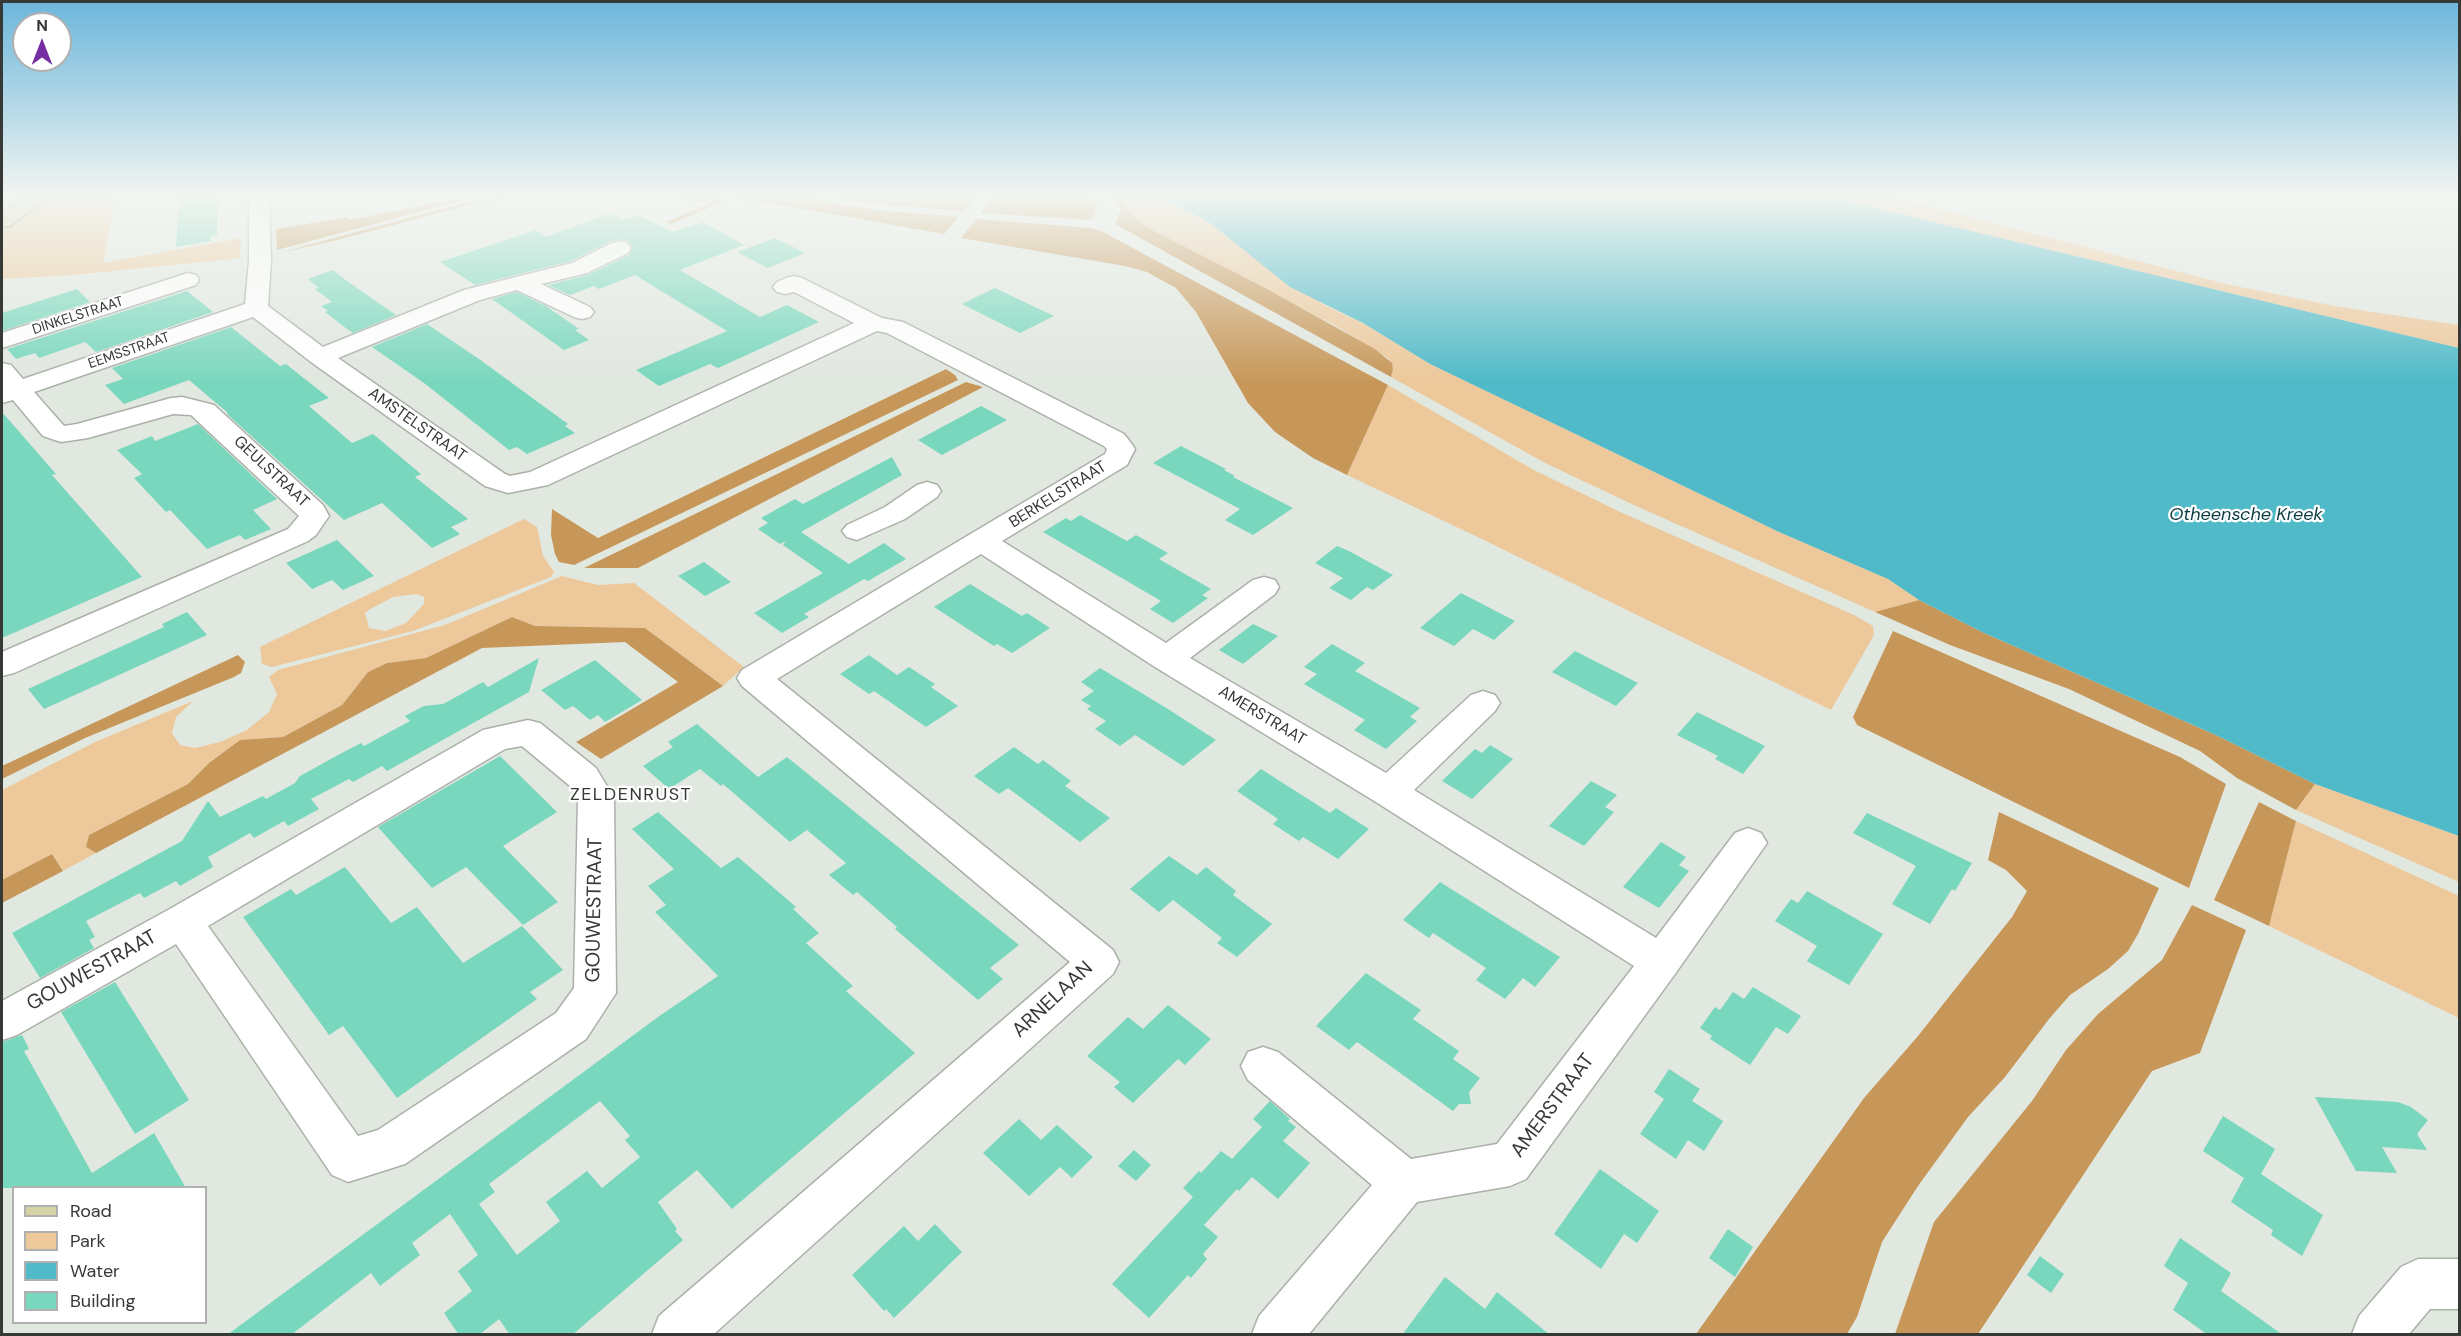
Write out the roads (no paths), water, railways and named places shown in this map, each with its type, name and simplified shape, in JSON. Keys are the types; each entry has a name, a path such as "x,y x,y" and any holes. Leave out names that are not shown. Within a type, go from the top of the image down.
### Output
{"street":[{"path":"256,308 260,257"},
{"path":"320,357 472,295 579,268 601,257"},
{"name":"DINKELSTRAAT","path":"2,341 188,280"},
{"path":"519,282 582,312"},
{"name":"BERKELSTRAAT","path":"754,678 1117,459 1121,449 1114,441 894,327 876,324 794,283 785,287"},
{"name":"AMSTELSTRAAT","path":"256,308 320,357 500,483 518,485 538,479 858,329 876,324"},
{"name":"EEMSSTRAAT","path":"7,385 256,308"},
{"name":"GEULSTRAAT","path":"2,665 298,535 314,516 313,511 205,411 198,408 182,405 171,406 79,432 61,434 52,430 7,385"},
{"path":"857,531 895,513 927,491"},
{"name":"AMERSTRAAT","path":"982,542 1167,659 1389,792 1661,962"},
{"path":"1167,659 1264,587"},
{"name":"ARNELAAN","path":"677,1335 1099,962 754,678"},
{"path":"1389,792 1483,703"},
{"name":"GOUWESTRAAT","path":"2,1022 182,921 495,739 528,732 583,777 596,798 595,993 571,1026 389,1149 348,1160 182,921"},
{"name":"AMERSTRAAT","path":"1404,1182 1510,1164 1748,843"},
{"path":"1263,1066 1404,1182 1277,1335"},
{"path":"2377,1335 2418,1284 2460,1284"}],"water":[{"name":"Otheensche Kreek","path":"1253,257 2081,257 2459,348 2459,836 2315,784 2218,736 1982,632 1919,600 1888,579 1779,532 1430,364 1363,323 1290,287"}],"district":[{"name":"ZELDENRUST","path":"631,795"}]}
